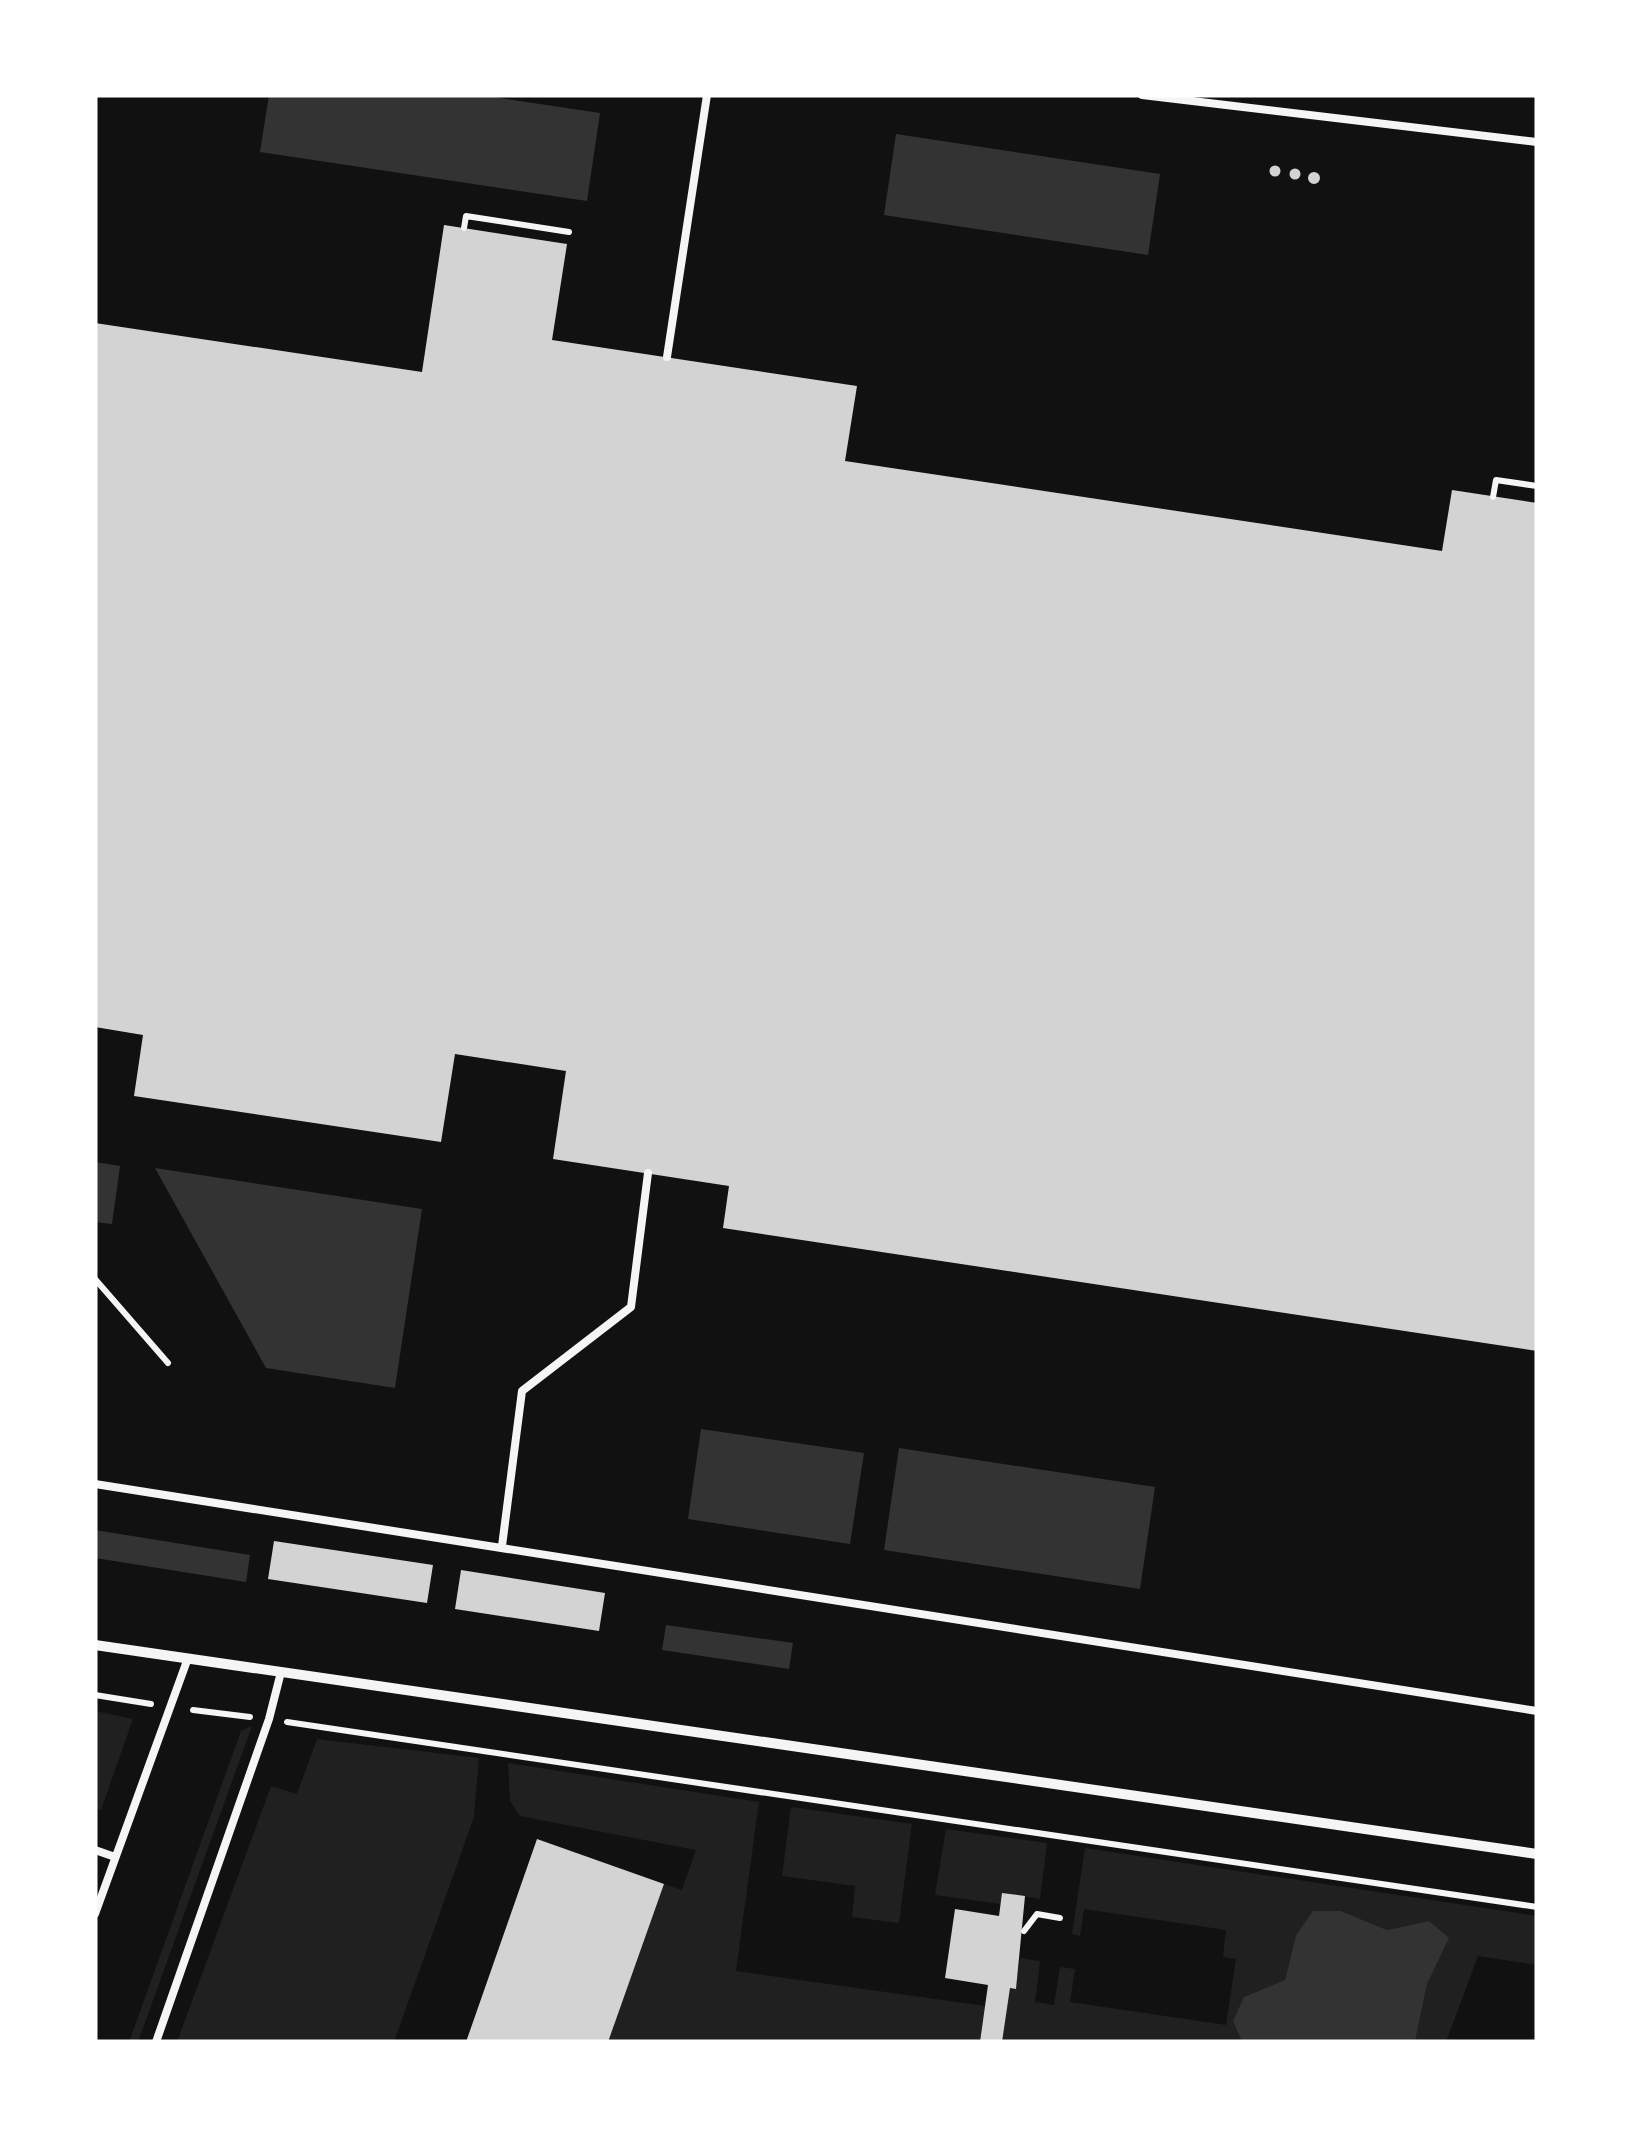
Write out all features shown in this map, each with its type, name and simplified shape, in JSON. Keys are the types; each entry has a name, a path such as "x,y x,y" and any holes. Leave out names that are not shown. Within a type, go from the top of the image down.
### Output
{"street":[{"path":"95,1645 1537,1854"}],"lane":[{"path":"667,357 707,95"},
{"path":"1142,95 1537,142"},
{"path":"502,1546 522,1391 631,1307 648,1173"},
{"path":"95,1484 1537,1712"},
{"path":"95,1914 188,1658"},
{"path":"156,2042 269,1719 281,1672"},
{"path":"95,1850 116,1857"}],"path":[{"path":"464,228 466,216 568,232"},
{"path":"1494,497 1496,480 1537,486"},
{"path":"95,1279 168,1363"},
{"path":"95,1696 1537,1906"},
{"path":"1024,1930 1037,1914 1060,1918"}],"shaded area":[{"path":"269,95 479,95 600,113 587,201 260,152"},
{"path":"896,134 1160,174 1148,255 884,215"},
{"path":"95,1162 120,1166 112,1224 95,1222"},
{"path":"155,1168 422,1209 395,1388 266,1368"},
{"path":"701,1429 864,1453 850,1544 688,1519"},
{"path":"899,1448 1155,1487 1140,1589 884,1550"},
{"path":"95,1530 250,1555 246,1582 95,1558"},
{"path":"666,1625 793,1643 789,1669 662,1650"},
{"path":"95,1711 133,1719 101,1810 95,1808"},
{"path":"252,1726 138,2042 129,2042 241,1731"},
{"path":"317,1739 479,1758 474,1817 394,2042 177,2042 271,1786 297,1794"},
{"path":"508,1763 759,1802 736,1971 985,2006 980,2042 608,2042 664,1884 682,1890 696,1850 520,1816 510,1801"},
{"path":"791,1807 912,1824 899,1923 852,1917 855,1886 782,1876"},
{"path":"946,1829 1047,1843 1040,1899 1003,1893 1001,1904 935,1895"},
{"path":"1085,1848 1537,1916 1537,1965 1478,1956 1446,2042 1415,2042 1427,1984 1448,1938 1429,1921 1387,1930 1341,1911 1314,1911 1296,1935 1285,1980 1233,2021 1242,2042 1002,2042 1010,1988 1016,1988 1020,1958 1040,1961 1035,2002 1054,2005 1060,1967 1075,1969 1070,2002 1226,2025 1236,1959 1223,1957 1226,1930 1084,1909 1080,1936 1072,1934"},
{"path":"1313,1911 1341,1911 1387,1930 1429,1921 1449,1938 1427,1984 1415,2042 1242,2042 1233,2021 1244,1997 1285,1980 1296,1935"}],"building":[{"path":"1275,165 1281,171 1275,177 1269,171"},
{"path":"1295,168 1301,174 1295,180 1289,174"},
{"path":"1314,172 1320,178 1314,184 1308,178"},
{"path":"444,225 567,244 552,340 857,386 845,461 1442,551 1452,490 1537,503 1537,1351 723,1228 729,1186 553,1159 566,1071 455,1054 441,1142 134,1096 143,1035 95,1027 95,323 422,372"},
{"path":"274,1541 433,1565 427,1603 268,1579"},
{"path":"461,1570 605,1593 599,1631 455,1609"},
{"path":"537,1839 664,1884 608,2042 466,2042"},
{"path":"1002,1893 1025,1896 1016,1989 1010,1988 1002,2042 980,2042 988,1985 945,1978 955,1909 999,1916"}]}
